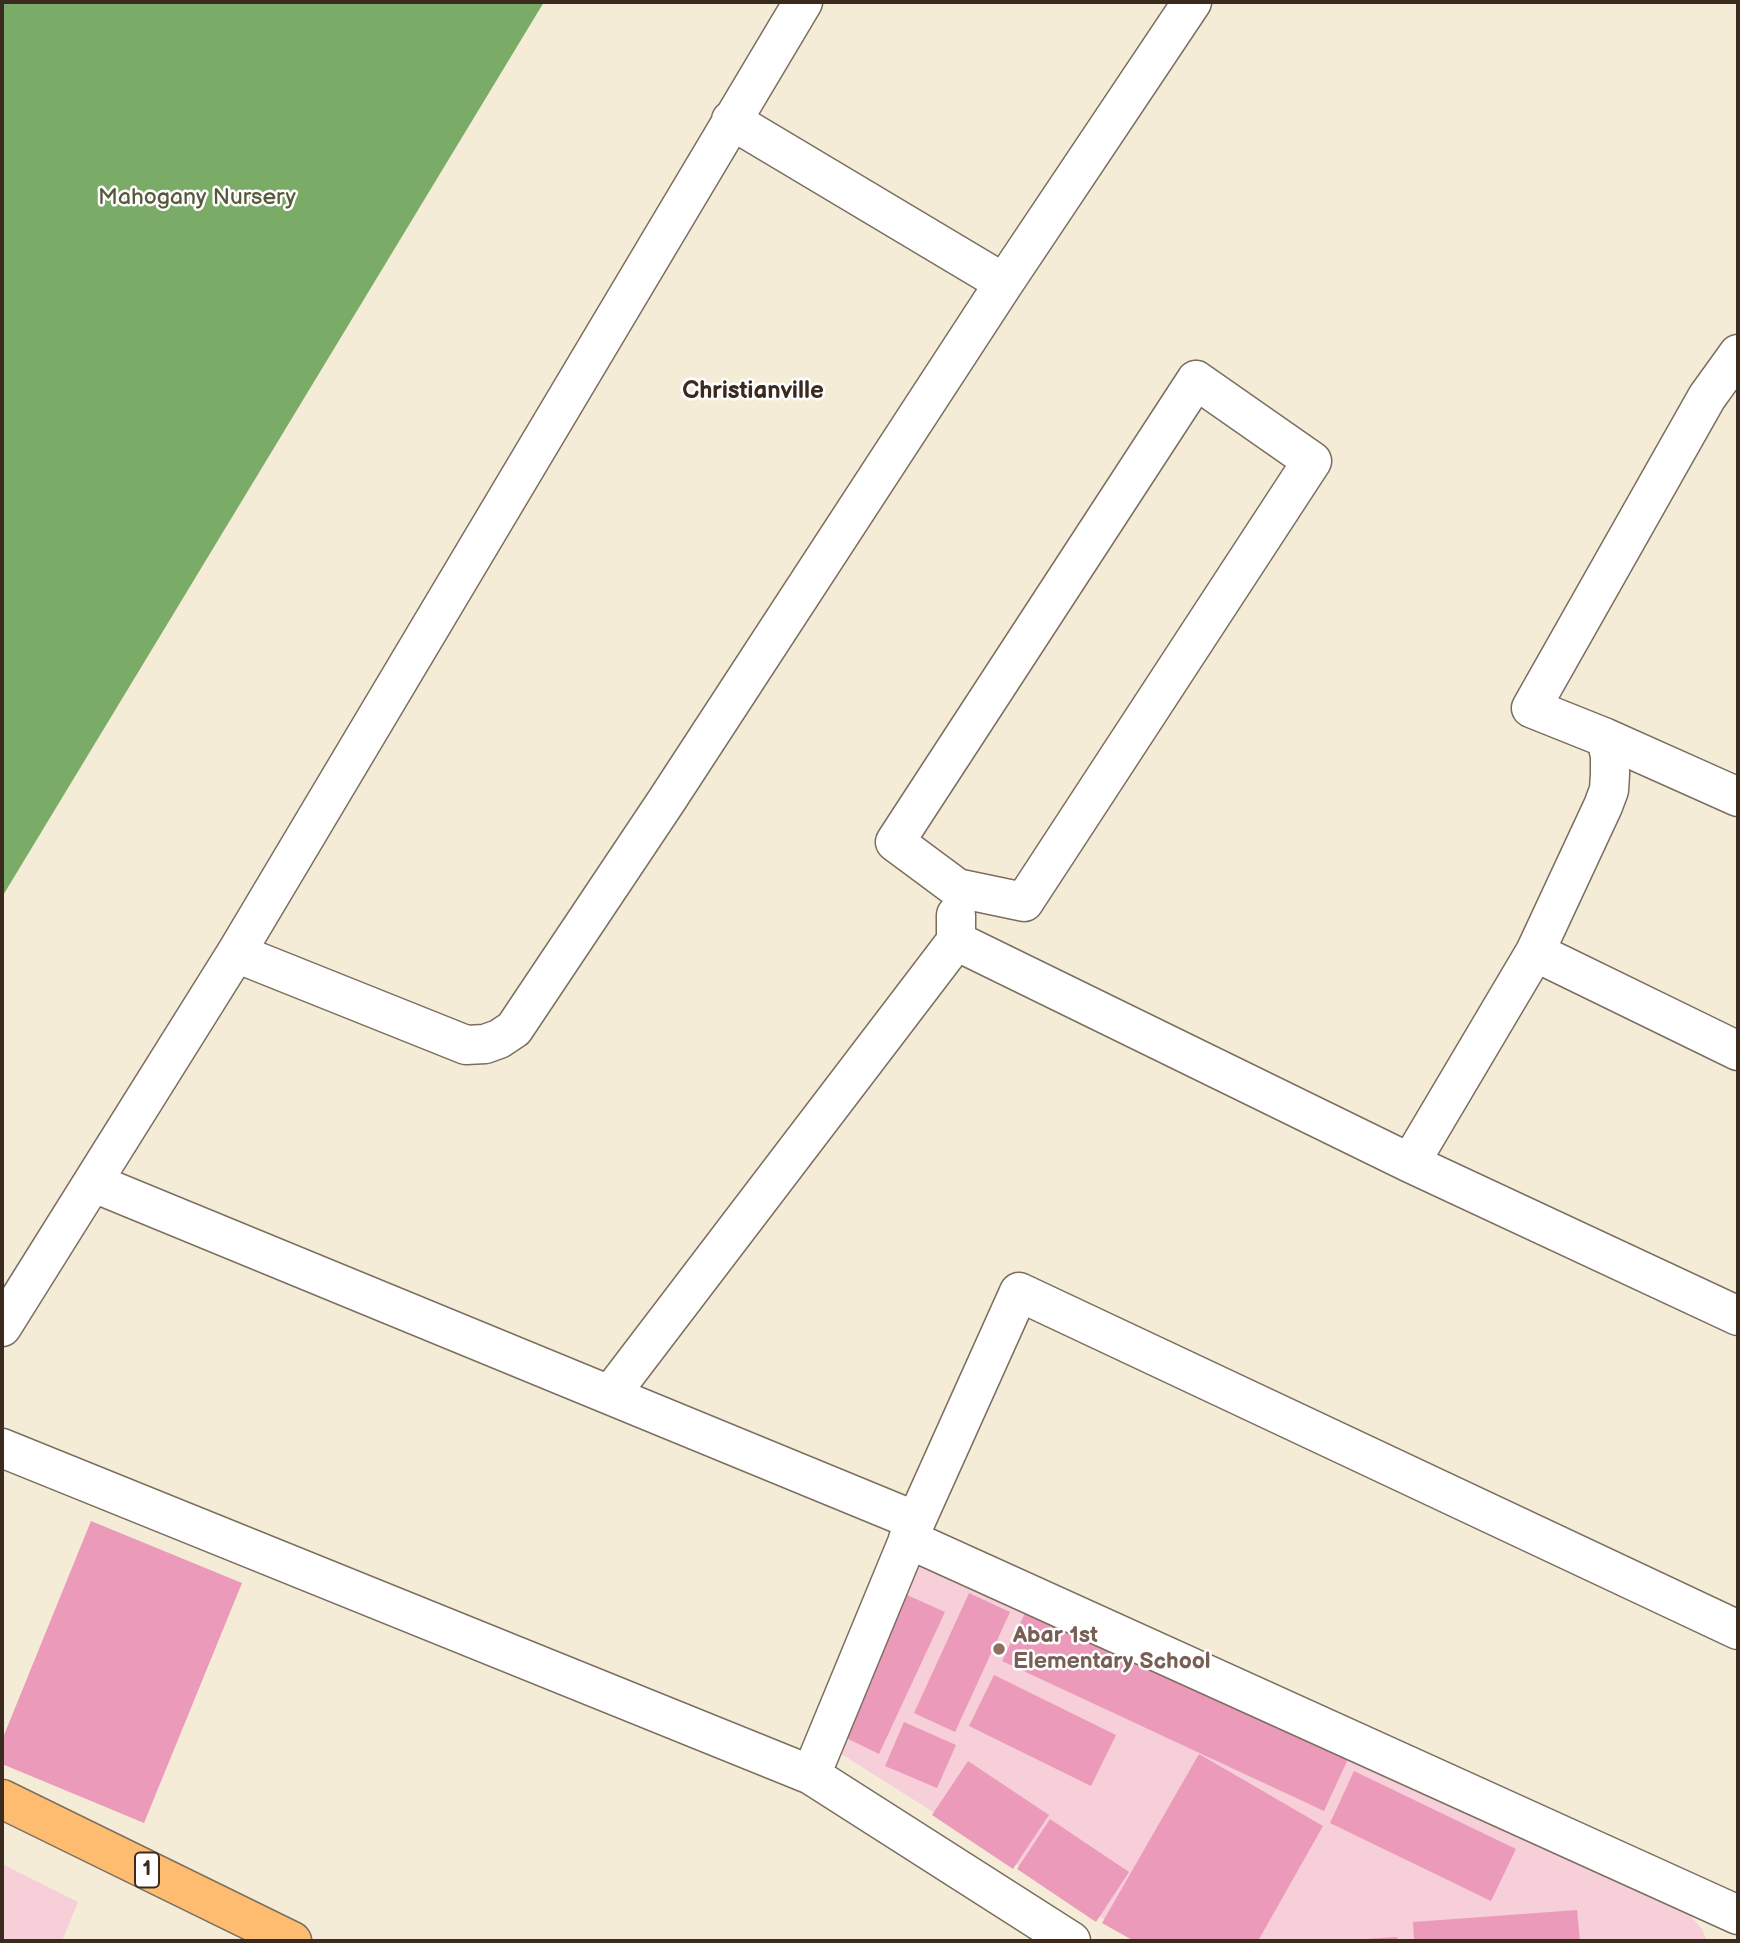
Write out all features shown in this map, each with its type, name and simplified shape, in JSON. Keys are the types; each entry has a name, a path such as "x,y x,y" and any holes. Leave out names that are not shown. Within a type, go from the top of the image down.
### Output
{"highway":[{"name":"1","path":"2,1799 292,1941"}],"street":[{"path":"2,1327 236,953 803,2"},
{"path":"236,953 466,1045 485,1044 508,1034 520,1022 1004,283 1192,2"},
{"path":"731,120 1004,283"},
{"path":"1738,354 1707,397 1531,708 1606,737 1738,797"},
{"path":"1196,380 1312,461 1024,902 957,888 895,842 1196,380"},
{"path":"1410,1163 1535,952 1609,790 1610,756 1606,737"},
{"path":"610,1395 956,941 957,888"},
{"path":"956,941 1410,1163 1738,1316"},
{"path":"1535,952 1738,1051"},
{"path":"94,1182 610,1395 912,1530 1738,1915"},
{"path":"811,1775 912,1530 1019,1292 1738,1630"},
{"path":"2,1448 811,1775 1070,1941"}],"shaded area":[{"name":"Abar 1st Elementary School","path":"916,1552 1689,1914 1702,1929 1707,1941 1138,1941 830,1747"},
{"path":"2,1864 78,1902 62,1941 2,1941"}],"green space":[{"name":"Mahogany Nursery","path":"2,2 544,2 2,897"}],"building":[{"path":"91,1521 242,1583 144,1823 2,1764 2,1740"},
{"path":"896,1590 945,1612 879,1754 832,1731"},
{"path":"969,1593 1010,1612 955,1732 914,1713"},
{"path":"1028,1607 1349,1757 1324,1811 1002,1661"},
{"path":"994,1675 1116,1735 1091,1786 969,1726"},
{"path":"904,1722 956,1745 937,1788 885,1766"},
{"path":"1199,1754 1323,1826 1258,1941 1134,1941 1102,1923"},
{"path":"968,1761 1049,1815 1013,1869 932,1815"},
{"path":"1354,1771 1516,1849 1491,1901 1330,1823"},
{"path":"1050,1819 1129,1872 1096,1922 1017,1869"},
{"path":"1577,1910 1580,1941 1414,1941 1413,1922"},
{"path":"1397,1937 1398,1941 1366,1941 1366,1939"}],"place":[{"name":"Abar 1st Elementary School","path":"999,1649"}],"district":[{"name":"Christianville","path":"753,392"}]}
